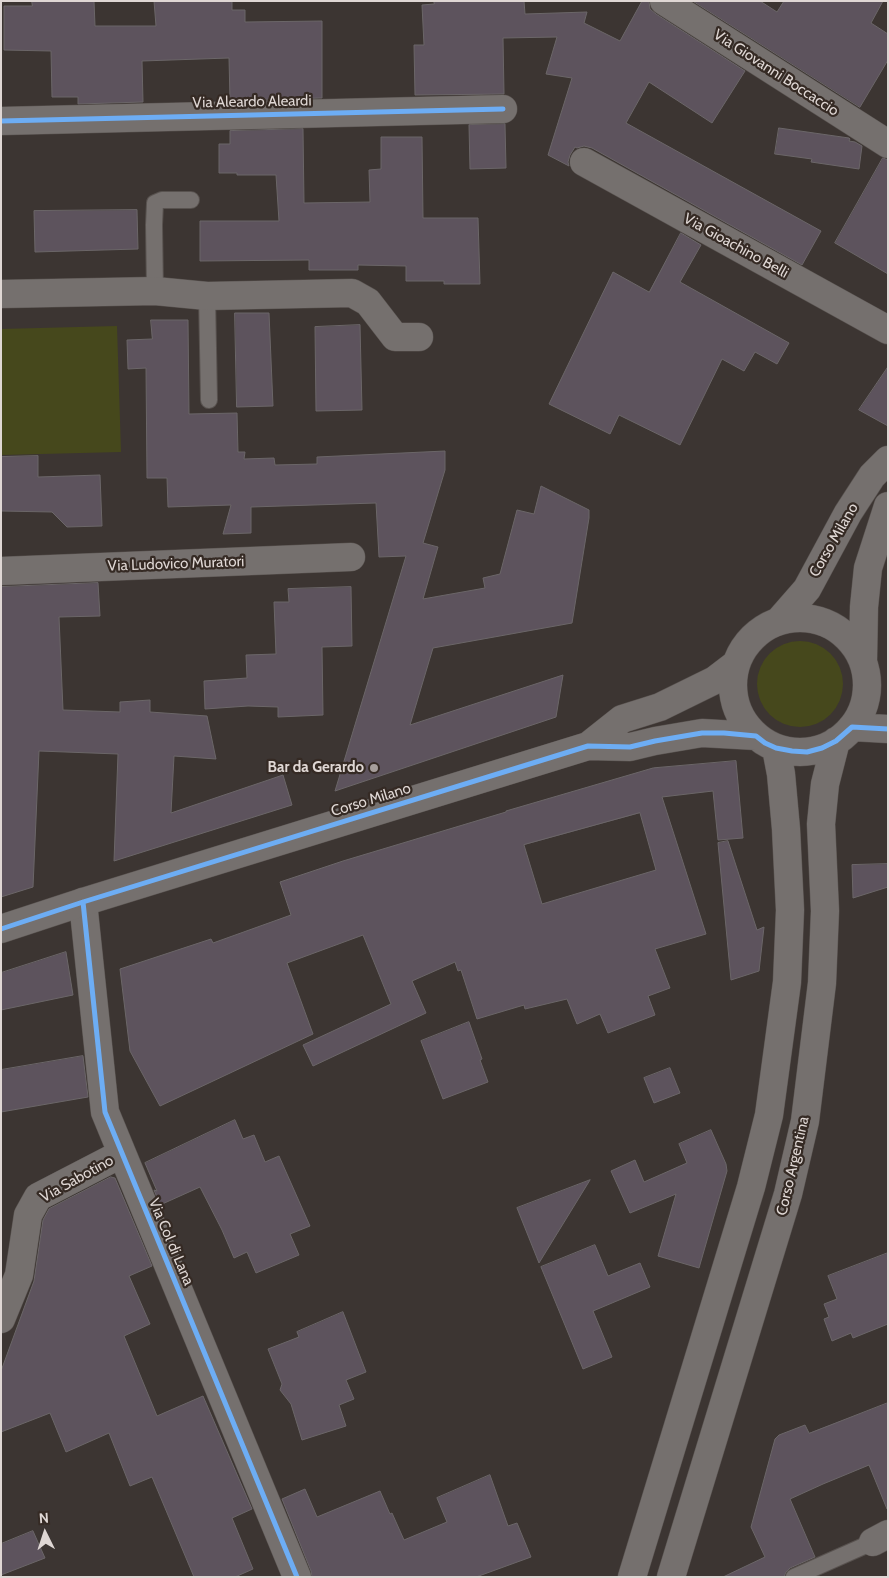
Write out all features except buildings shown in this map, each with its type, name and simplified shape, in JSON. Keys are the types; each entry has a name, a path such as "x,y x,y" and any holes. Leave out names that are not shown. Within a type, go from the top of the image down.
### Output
{"street":[{"name":"Via Giovanni Boccaccio","path":"664,1 888,144"},
{"name":"Via Aleardo Aleardi","path":"1,121 503,109"},
{"name":"Via Gioachino Belli","path":"584,162 888,330"},
{"path":"1,294 110,291 155,291 207,296 352,293 368,302 395,337 419,337"},
{"name":"Corso Milano","path":"779,621 807,589 848,513 872,476 888,460"},
{"path":"872,673 864,607 868,568 888,506"},
{"name":"Via Ludovico Muratori","path":"1,571 351,556"},
{"path":"872,673 855,646 843,633 829,624 813,619 796,617 765,627 752,637 742,650 736,664 732,676 732,690 735,703 743,720 766,742 792,751 807,752 822,748 844,734 888,729"},
{"name":"Corso Milano","path":"588,746 622,719 660,707 715,680 736,664"},
{"name":"Corso Argentina","path":"671,1577 788,1194 805,1121 823,965 825,911 822,816 825,784 844,734 860,715 872,673"},
{"name":"Corso Milano","path":"1,929 588,746 630,747 702,733 766,742"},
{"path":"632,1577 752,1187 769,1115 787,982 790,910 786,829 766,742"},
{"name":"Via Col di Lana","path":"83,902 105,1112 297,1577"},
{"name":"Via Sabotino","path":"1,1319 19,1275 28,1215 38,1197 121,1154"}],"lane":[{"path":"155,291 155,203 162,200 191,200"},
{"path":"207,296 209,400"},
{"path":"794,1577 880,1538"}],"green space":[{"path":"117,326 121,452 1,455 1,329"},
{"path":"800,641 816,644 824,648 836,660 840,668 843,684 840,700 836,708 824,720 816,724 800,727 784,724 776,720 764,708 760,700 757,684 760,668 764,660 776,648 784,644"}],"cycle path":[{"path":"1,121 503,109"},
{"path":"1,929 588,746 630,747 702,733 724,733 756,736 776,748 807,752 822,748 836,741 852,727 888,729"},
{"path":"83,902 105,1112 297,1577"}],"place":[{"name":"Bar da Gerardo","path":"374,768"}]}
